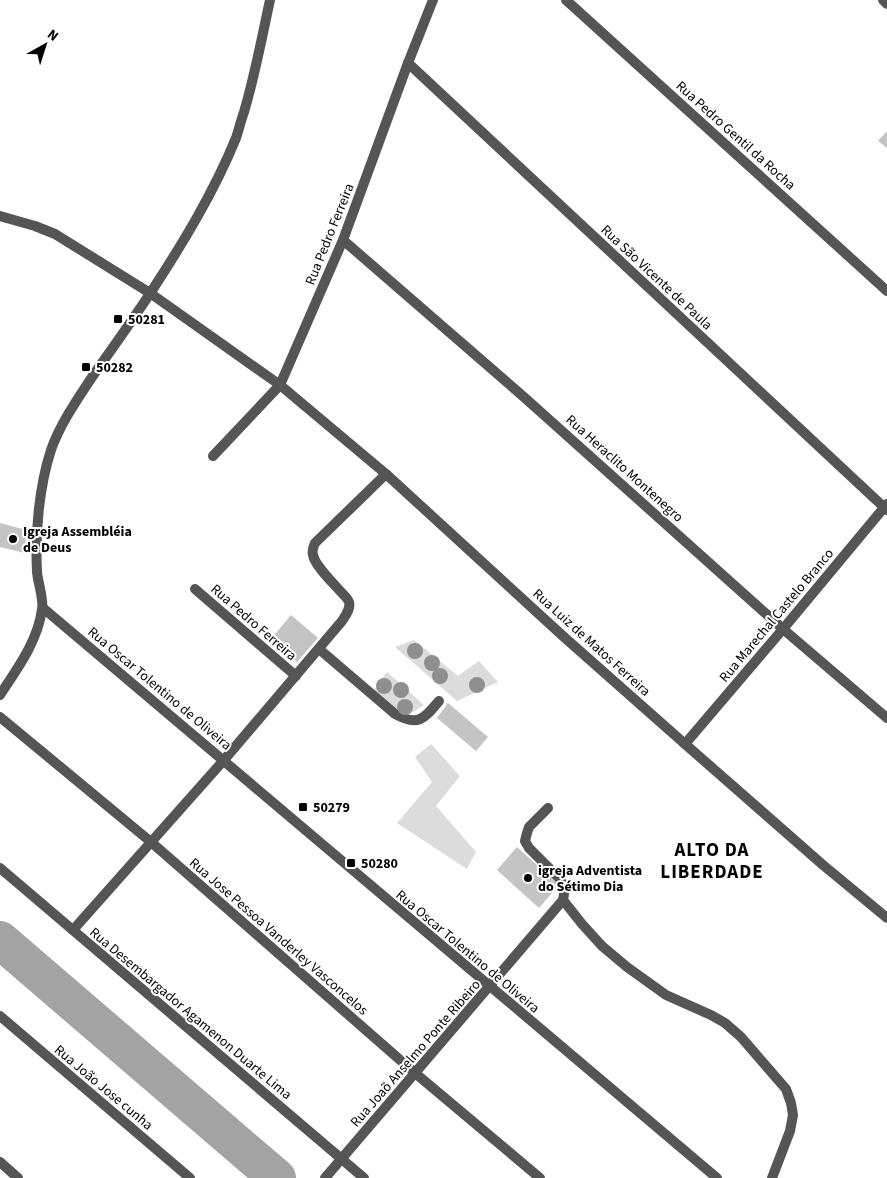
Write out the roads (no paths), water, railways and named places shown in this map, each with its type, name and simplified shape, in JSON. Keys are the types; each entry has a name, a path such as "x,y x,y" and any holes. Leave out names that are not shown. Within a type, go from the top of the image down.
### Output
{"street":[{"path":"0,695 21,662 32,640 43,608 37,573 37,549 44,472 52,448 60,428 77,400 150,294 181,245 213,187 236,137 250,93 270,0"},
{"name":"Rua Pedro Ferreira","path":"213,456 280,385 343,240 433,0"},
{"name":"Rua Pedro Gentil da Rocha","path":"566,0 887,291"},
{"path":"883,0 887,4"},
{"name":"Rua São Vicente de Paula","path":"408,64 886,507"},
{"name":"Rua Luiz de Matos Ferreira","path":"0,216 55,234 150,294 280,385 386,474 685,744 823,865 887,918"},
{"name":"Rua Heraclito Montenegro","path":"343,240 525,398 783,629 887,718"},
{"path":"73,930 224,760 342,621 349,608 349,602 314,559 312,554 313,548 315,543 386,474"},
{"name":"Rua Marechal Castelo Branco","path":"685,744 886,507"},
{"name":"Rua Pedro Ferreira","path":"195,589 296,676"},
{"name":"Rua Oscar Tolentino de Oliveira","path":"43,608 717,1178"},
{"path":"319,649 404,720 411,721 423,718 440,702"},
{"name":"Rua Jose Pessoa Vanderley Vasconcelos","path":"0,717 151,842 415,1073 540,1178"},
{"path":"548,808 529,827 526,841 529,848 563,883 565,890 563,900 582,924 602,946 626,967 666,995 712,1015 725,1023 741,1037 786,1089 793,1115 790,1131 772,1178"},
{"name":"Rua Desembargador Agamenon Duarte Lima","path":"0,868 364,1178"},
{"name":"Rua Joaõ Anselmo Ponte Ribeiro","path":"325,1178 563,900"},
{"name":"Rua João Jose cunha","path":"0,1016 190,1178"},
{"path":"0,1162 18,1178"}],"waterway":[{"path":"0,940 277,1178"}],"place":[{"name":"50281","path":"118,319"},
{"name":"50282","path":"86,367"},
{"name":"Igreja Assembléia de Deus","path":"13,539"},
{"name":"50279","path":"303,807"},
{"name":"50280","path":"351,863"},
{"name":"igreja Adventista do Sétimo Dia","path":"528,878"}],"district":[{"name":"ALTO DA LIBERDADE","path":"712,860"}]}
